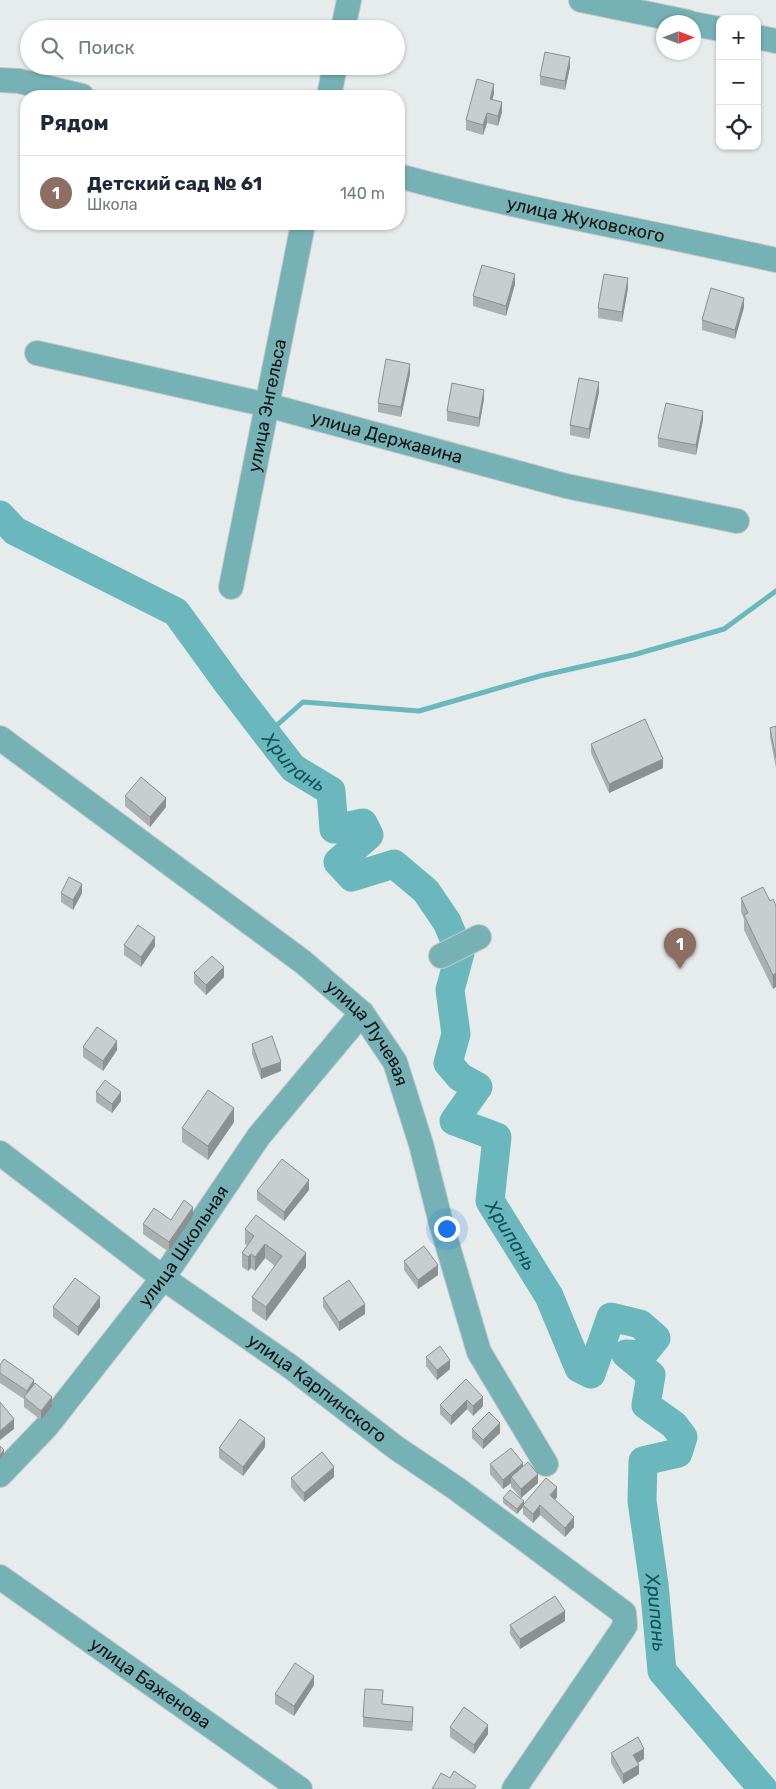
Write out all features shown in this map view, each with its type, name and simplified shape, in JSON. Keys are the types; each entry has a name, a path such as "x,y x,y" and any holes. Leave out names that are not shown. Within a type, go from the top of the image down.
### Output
{"street":[{"path":"345,20 349,0"},
{"path":"581,0 656,15"},
{"path":"701,25 716,28"},
{"path":"761,38 776,41"},
{"path":"330,90 333,75"},
{"path":"0,80 19,81 57,90"},
{"name":"улица Жуковского","path":"405,178 473,196 776,260"},
{"name":"улица Энгельса","path":"231,587 302,230"},
{"name":"улица Державина","path":"37,352 268,405 566,486 737,521"},
{"name":"улица Лучевая","path":"0,738 303,962 362,1012 396,1062 479,1352 546,1464"},
{"path":"441,956 479,937"},
{"name":"улица Школьная","path":"0,1475 47,1426 163,1278 259,1136 362,1012"},
{"name":"улица Карпинского","path":"0,1154 163,1278 291,1367 395,1447 457,1489 624,1613 625,1626 514,1789"},
{"name":"улица Баженова","path":"0,1577 300,1789"}],"building":[{"path":"545,52 570,57 565,81 540,76"},
{"path":"477,79 494,84 490,99 502,102 498,116 487,113 483,125 466,120"},
{"path":"482,265 515,274 506,306 473,296"},
{"path":"604,274 628,278 622,312 598,308"},
{"path":"711,288 744,298 735,330 702,320"},
{"path":"386,359 410,364 401,407 378,403"},
{"path":"579,378 599,382 589,429 570,425"},
{"path":"452,383 484,390 479,418 447,411"},
{"path":"666,403 703,411 696,445 658,438"},
{"path":"645,719 663,759 609,784 591,744"},
{"path":"776,726 776,758 770,728"},
{"path":"141,777 166,798 150,817 125,796"},
{"path":"69,877 82,884 73,900 61,893"},
{"path":"763,887 770,901 773,899 776,906 776,973 773,975 744,915 748,913 741,898"},
{"path":"138,925 155,937 141,957 124,945"},
{"path":"212,956 224,967 206,985 194,973"},
{"path":"97,1027 117,1041 103,1061 83,1047"},
{"path":"272,1036 281,1062 261,1069 252,1044"},
{"path":"105,1080 121,1092 112,1104 96,1092"},
{"path":"208,1090 234,1108 208,1146 182,1128"},
{"path":"282,1159 309,1180 284,1212 257,1191"},
{"path":"184,1200 193,1207 169,1242 143,1224 154,1208 171,1220"},
{"path":"256,1215 306,1253 266,1307 252,1297 282,1256 265,1244 255,1257 251,1254 248,1257 242,1253 254,1236 245,1229"},
{"path":"424,1246 438,1265 418,1280 404,1261"},
{"path":"75,1278 100,1297 78,1327 53,1307"},
{"path":"349,1280 365,1304 339,1322 323,1298"},
{"path":"440,1346 450,1360 437,1370 426,1357"},
{"path":"4,1359 34,1380 27,1391 0,1373 0,1365"},
{"path":"466,1379 483,1397 473,1406 467,1400 451,1416 440,1405"},
{"path":"35,1383 52,1397 41,1411 24,1397"},
{"path":"0,1402 14,1419 0,1431"},
{"path":"489,1412 500,1423 483,1440 472,1429"},
{"path":"240,1419 265,1438 243,1467 219,1448"},
{"path":"0,1446 4,1450 0,1455"},
{"path":"511,1448 523,1463 503,1480 490,1464"},
{"path":"322,1452 334,1467 304,1493 291,1478"},
{"path":"528,1462 538,1474 521,1489 511,1477"},
{"path":"546,1478 557,1487 550,1495 574,1517 565,1528 540,1505 533,1514 523,1505"},
{"path":"510,1490 524,1501 517,1509 503,1498"},
{"path":"555,1596 565,1611 520,1639 510,1625"},
{"path":"295,1663 314,1676 294,1706 275,1694"},
{"path":"365,1689 383,1690 382,1704 413,1707 412,1722 363,1717"},
{"path":"464,1707 488,1725 474,1745 450,1727"},
{"path":"638,1737 644,1749 633,1755 639,1765 623,1774 611,1753"},
{"path":"454,1771 476,1786 474,1789 432,1789 441,1773 450,1778"}],"waterway":[{"name":"Хрипань","path":"0,515 15,531 176,612 293,768 331,791 334,829 363,823 369,835 338,862 352,877 394,864 426,891 447,922 460,953 450,990 456,1034 448,1063 460,1077 478,1087 454,1121 497,1137 490,1201 549,1296 579,1368 591,1374 611,1317 640,1324 656,1338 642,1355 626,1354 651,1375 646,1405 674,1425 683,1437 678,1453 643,1461 642,1501 654,1584 662,1671 763,1789"},
{"path":"267,734 303,702 419,711 540,676 633,655 724,629 776,591"}],"place":[{"name":"Детский сад № 61","path":"680,969"}]}
